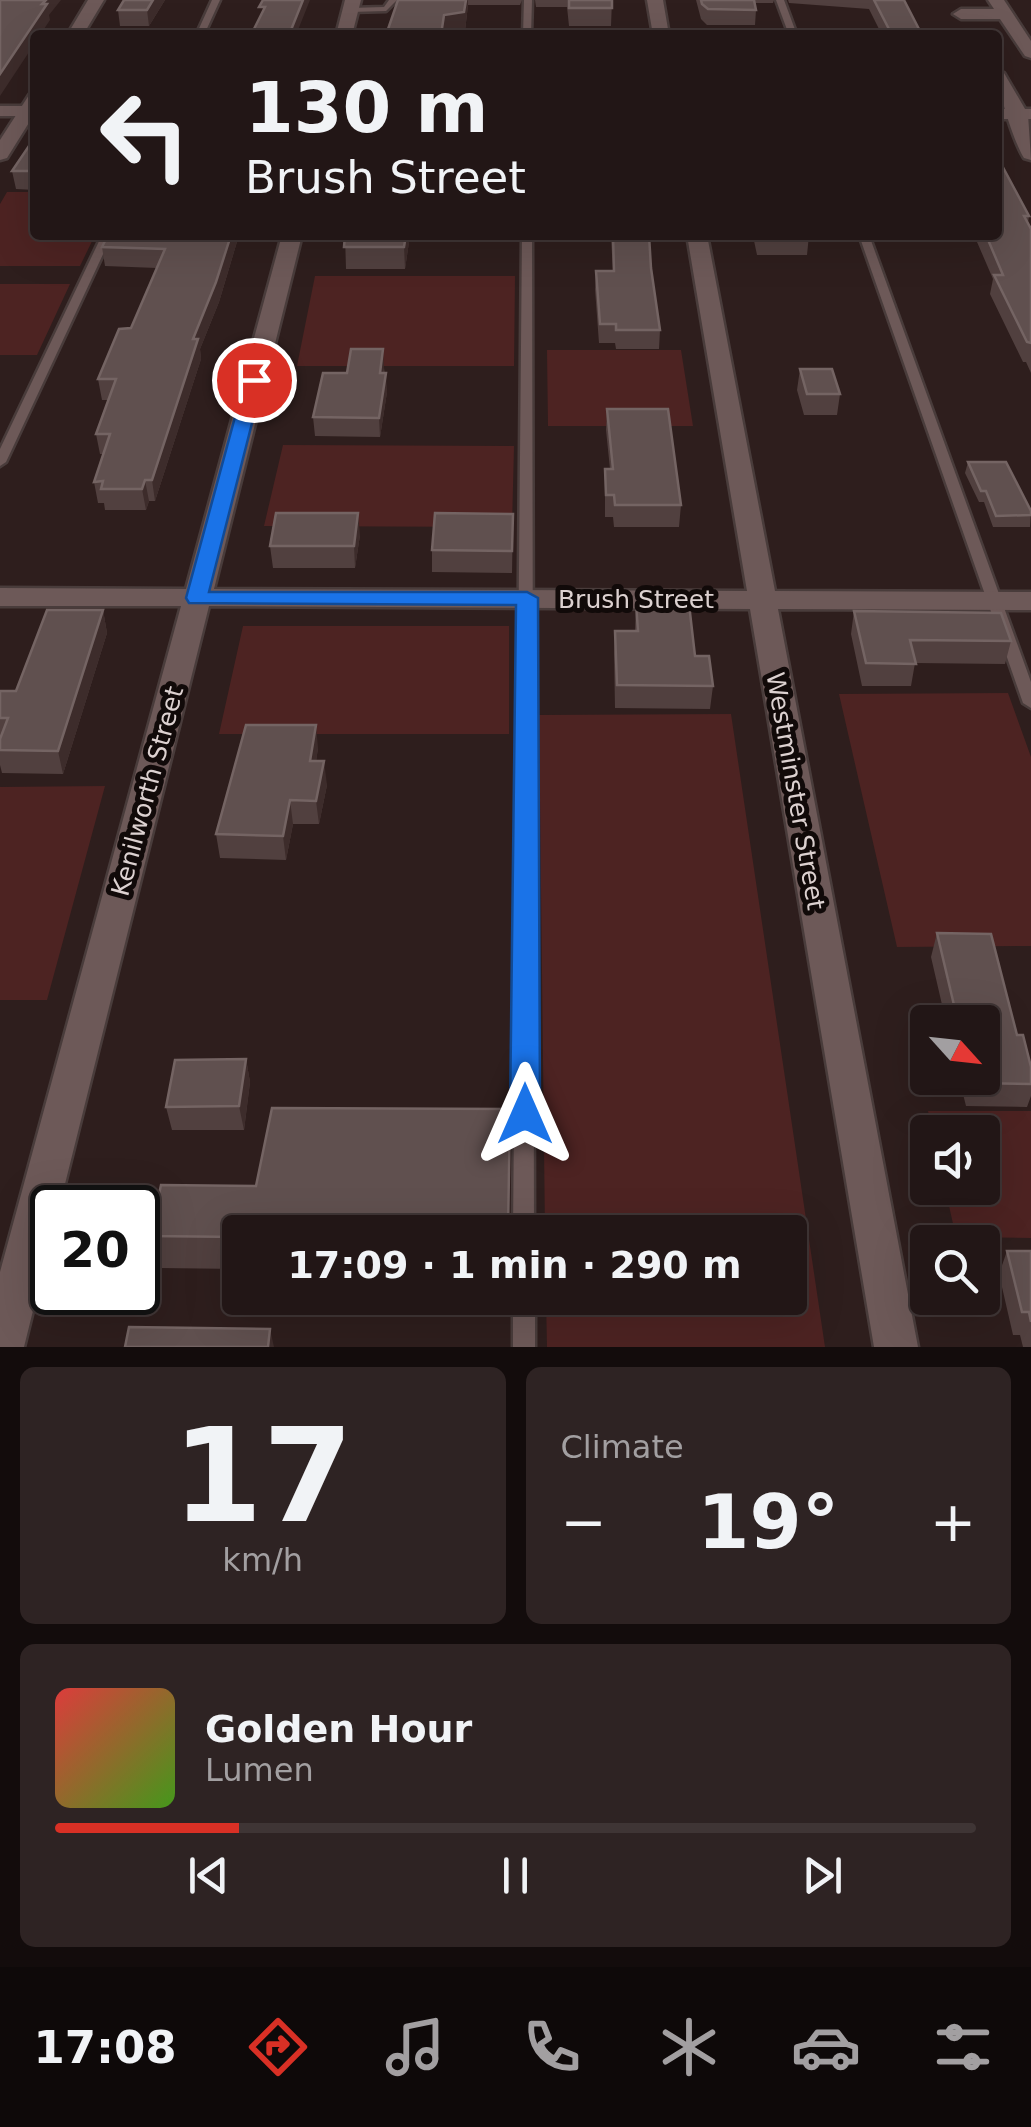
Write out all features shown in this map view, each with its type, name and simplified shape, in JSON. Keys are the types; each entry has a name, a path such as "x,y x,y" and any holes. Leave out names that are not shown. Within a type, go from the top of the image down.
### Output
{"street":[{"path":"77,30 96,0"},
{"path":"655,0 660,30"},
{"path":"345,30 352,5"},
{"path":"956,7 1001,7 1031,53"},
{"path":"956,7 970,30"},
{"path":"1002,82 1025,114 1024,142 1031,154"},
{"path":"0,111 30,107"},
{"path":"0,154 30,110"},
{"name":"Kenilworth Street","path":"2,1347 291,240"},
{"name":"Westminster Street","path":"698,240 896,1347"},
{"name":"Brush Street","path":"0,597 1031,602"}],"lane":[{"path":"202,30 216,0"},
{"path":"352,5 386,9 394,0"},
{"path":"528,0 528,30"},
{"path":"780,0 791,30"},
{"path":"0,462 105,240"},
{"path":"524,1215 527,240"},
{"path":"866,240 1031,703"},
{"path":"524,1315 524,1347"}],"shaded area":[{"path":"7,192 30,192 30,240 93,240 80,266 0,266 0,204"},
{"path":"315,276 515,276 514,366 297,366"},
{"path":"0,284 70,284 37,355 0,355"},
{"path":"547,350 681,350 693,426 548,426"},
{"path":"283,445 514,446 512,527 264,526"},
{"path":"243,626 509,626 509,734 219,734"},
{"path":"1008,693 1031,757 1031,946 897,947 839,694"},
{"path":"731,714 805,1215 545,1215 539,715"},
{"path":"105,786 47,1000 0,1000 0,787"},
{"path":"928,1111 1031,1111 1031,1238 1000,1238 1000,1225 953,1225 949,1205 1000,1205 1000,1115 929,1115"},
{"path":"807,1226 825,1347 547,1347 546,1315 807,1315"}],"building":[{"path":"0,0 46,0 42,4 47,4 0,74"},
{"path":"124,0 153,0 147,10 118,10"},
{"path":"263,0 303,0 291,30 254,30 265,7 259,7"},
{"path":"398,0 466,0 464,12 444,15 442,30 388,30"},
{"path":"569,0 612,0 612,8 569,8"},
{"path":"701,0 754,0 756,10 708,9"},
{"path":"874,0 904,0 919,30 889,30"},
{"path":"30,144 30,171 12,171"},
{"path":"1002,165 1029,216 1024,216 1031,229 1031,343 1027,342 994,275 1003,275 988,240 1002,240"},
{"path":"106,240 229,240 193,339 198,339 152,480 145,480 142,489 101,489 103,481 94,482 110,434 96,434 116,379 98,379 119,329 131,328 165,249 102,247"},
{"path":"345,240 405,240 404,247 344,247"},
{"path":"613,240 649,240 660,330 616,330 616,324 600,324 596,271 614,271"},
{"path":"351,349 383,349 380,373 386,373 379,418 313,417 323,373 347,373"},
{"path":"800,369 832,369 840,394 807,394"},
{"path":"607,409 668,409 681,505 615,505 614,495 606,495 605,469 613,469"},
{"path":"968,462 1006,462 1031,515 996,516"},
{"path":"276,513 358,513 354,546 270,546"},
{"path":"435,513 513,514 512,551 432,550"},
{"path":"636,603 689,604 695,656 709,656 713,686 617,685 615,631 638,631"},
{"path":"47,610 103,610 58,751 0,750 8,718 0,718 0,691 16,691"},
{"path":"854,611 1001,613 1011,641 910,640 916,664 866,663"},
{"path":"246,725 316,725 310,761 324,761 316,801 290,800 283,836 216,834"},
{"path":"937,933 991,934 1017,1035 1023,1035 1031,1084 1000,1083 1000,1005 954,1005"},
{"path":"246,1059 239,1106 166,1107 175,1060"},
{"path":"272,1108 510,1109 508,1215 222,1215 222,1237 160,1236 161,1185 256,1186"},
{"path":"1007,1251 1031,1251 1031,1322 1029,1312 1022,1312"},
{"path":"129,1327 270,1329 268,1347 125,1347"}],"route":[{"path":"254,380 197,598 527,598 525,1114"}]}
